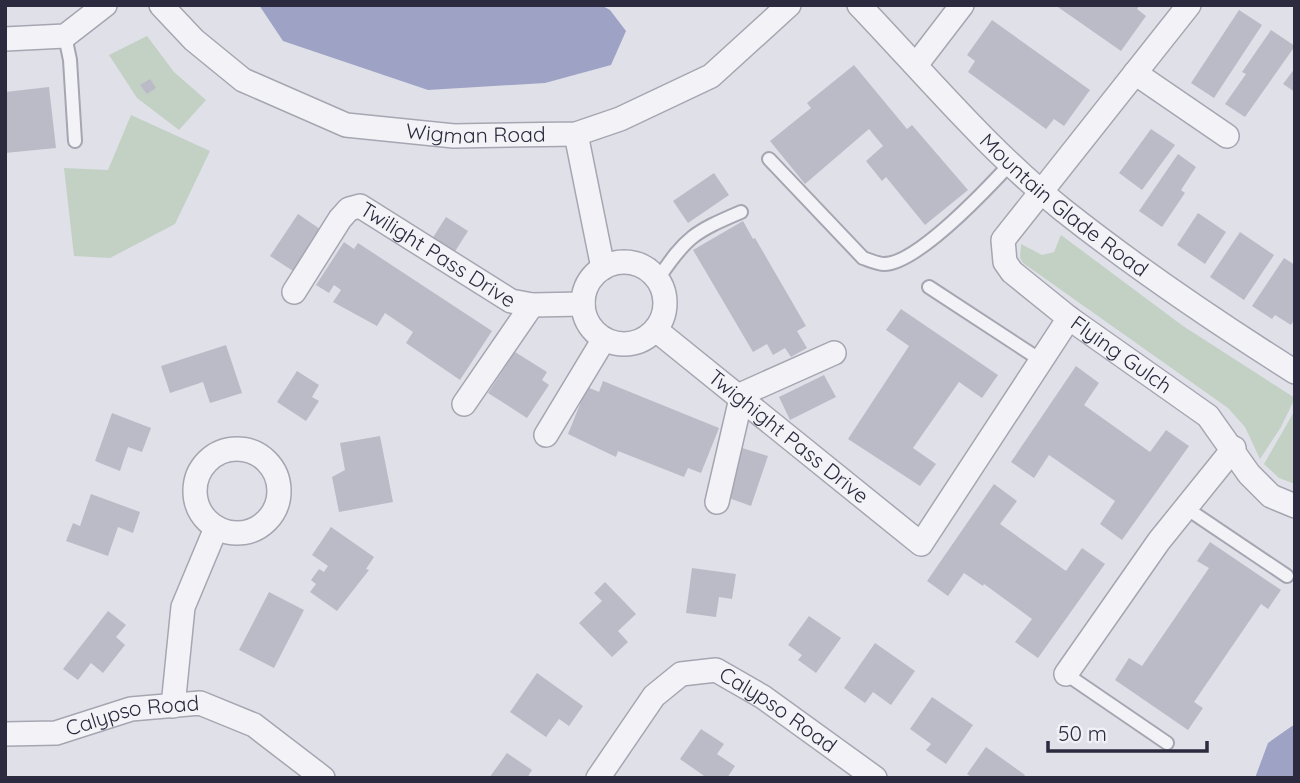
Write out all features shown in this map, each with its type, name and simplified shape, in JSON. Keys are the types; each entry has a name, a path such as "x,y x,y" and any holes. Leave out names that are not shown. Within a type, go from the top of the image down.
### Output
{"street":[{"path":"5,39 65,36 105,5"},
{"name":"Wigman Road","path":"161,5 194,40 243,80 346,125 454,136 576,134 620,119 711,76 789,5"},
{"name":"Mountain Glade Road","path":"859,5 1011,163 1062,209 1202,310 1295,372"},
{"path":"916,65 962,5"},
{"name":"Flying Gulch","path":"1189,5 1003,240 1002,251 1012,272 1069,318 1208,416 1234,448 1249,474 1271,496 1295,506"},
{"path":"1135,73 1227,136"},
{"path":"576,134 603,268"},
{"name":"Twilight Pass Drive","path":"294,292 340,219 349,209 360,206 511,301 533,305 583,304"},
{"path":"626,262 638,264 658,279 666,300 665,312 656,330 632,344 617,344 604,339 589,324 583,304 586,286 603,268 626,262"},
{"path":"464,404 533,305"},
{"path":"1042,361 1069,318"},
{"name":"Twighight Pass Drive","path":"656,330 921,544 1042,361"},
{"path":"546,435 604,339"},
{"path":"717,502 740,397 834,353"},
{"path":"1066,674 1159,541 1234,448"},
{"path":"173,706 183,607 216,528"},
{"name":"Calypso Road","path":"598,778 654,696 681,674 716,670 762,697 875,778"},
{"name":"Calypso Road","path":"5,734 56,733 131,709 201,703 254,725 323,778"}],"lane":[{"path":"65,36 70,60 75,141"},
{"path":"769,159 863,258 884,264 909,256 945,228 1011,163"},
{"path":"658,279 680,245 697,231 741,212"},
{"path":"929,287 1042,361"},
{"path":"1186,508 1287,576"},
{"path":"1066,674 1167,743"}],"green space":[{"path":"147,36 174,72 206,100 179,130 137,98 109,55"},
{"path":"131,115 210,151 175,224 110,258 74,256 64,168 108,170"},
{"path":"1061,235 1183,326 1295,398 1281,427 1260,459 1245,427 1228,408 1023,263 1020,258 1021,244 1042,255 1054,252"},
{"path":"1295,410 1295,484 1279,478 1264,464"}],"water":[{"path":"259,5 601,5 610,10 626,31 611,65 545,83 428,90 283,41"},
{"path":"1295,726 1295,778 1255,778 1268,743"}],"building":[{"path":"1055,5 1140,5 1137,9 1146,16 1121,51"},
{"path":"1239,10 1262,25 1214,98 1191,83"},
{"path":"992,20 1090,90 1064,126 1054,119 1046,129 968,72 975,61 967,55"},
{"path":"1271,30 1295,46 1245,117 1225,104 1246,74 1242,72"},
{"path":"854,65 907,129 912,125 968,190 925,225 886,177 882,181 866,161 883,146 869,129 805,184 770,141 811,108 807,103"},
{"path":"1295,68 1295,92 1283,84"},
{"path":"150,79 156,88 147,94 140,85"},
{"path":"49,87 56,148 5,153 5,92"},
{"path":"1151,129 1175,145 1142,190 1119,173"},
{"path":"1178,154 1196,167 1181,190 1185,193 1162,227 1139,211"},
{"path":"714,173 729,195 688,223 673,201"},
{"path":"1198,213 1226,232 1205,264 1177,245"},
{"path":"298,214 320,229 293,271 270,256"},
{"path":"446,217 468,231 454,253 432,239"},
{"path":"743,221 806,326 797,331 807,348 791,357 785,348 773,355 767,344 753,352 693,250"},
{"path":"1240,232 1274,255 1244,300 1210,277"},
{"path":"344,242 354,249 358,243 492,331 460,380 406,343 413,332 385,313 377,326 333,302 341,290 334,285 329,293 316,285"},
{"path":"1284,258 1295,265 1295,319 1291,325 1275,315 1272,319 1252,306"},
{"path":"901,309 998,375 982,398 959,382 913,448 936,464 920,486 848,439 909,346 886,330"},
{"path":"226,345 242,393 210,403 203,382 170,393 161,366"},
{"path":"515,352 547,372 542,380 549,385 527,418 488,393"},
{"path":"1076,366 1099,383 1084,405 1150,452 1166,430 1189,446 1122,540 1100,524 1115,501 1049,455 1034,478 1011,462"},
{"path":"297,371 319,385 312,397 319,401 306,421 277,402"},
{"path":"824,375 836,397 790,420 779,397"},
{"path":"603,381 719,428 701,473 688,468 684,477 618,451 616,457 568,434 587,387 599,392"},
{"path":"112,413 151,428 142,452 128,447 120,471 95,461"},
{"path":"380,436 393,502 339,512 332,477 345,470 340,443"},
{"path":"742,448 768,456 751,506 726,497"},
{"path":"994,484 1017,501 1000,524 1066,571 1082,548 1105,564 1038,658 1015,642 1032,619 984,584 983,586 964,573 948,596 927,581"},
{"path":"91,494 140,512 133,533 118,527 108,556 66,541 73,523 80,526"},
{"path":"331,527 374,557 366,569 369,570 337,611 310,592 316,584 311,580 319,569 324,572 328,566 312,555"},
{"path":"1210,542 1281,590 1268,609 1261,604 1194,702 1203,708 1188,730 1115,680 1129,658 1142,666 1209,568 1197,561"},
{"path":"692,568 736,574 732,599 719,597 716,617 686,613"},
{"path":"605,582 636,614 618,631 628,642 612,657 579,623 602,601 594,593"},
{"path":"269,592 304,610 274,668 239,650"},
{"path":"108,611 126,625 116,637 125,645 103,673 91,663 78,680 63,669"},
{"path":"809,616 841,638 816,673 798,660 802,655 788,645"},
{"path":"875,643 915,671 891,705 873,692 865,703 844,688"},
{"path":"537,673 583,706 569,726 559,719 546,737 510,712"},
{"path":"932,697 973,725 946,764 926,750 931,744 910,729"},
{"path":"701,729 724,744 717,754 735,766 727,778 707,778 680,759"},
{"path":"986,747 1025,775 1023,778 973,778 967,774"},
{"path":"507,753 532,770 527,778 489,778"}]}
